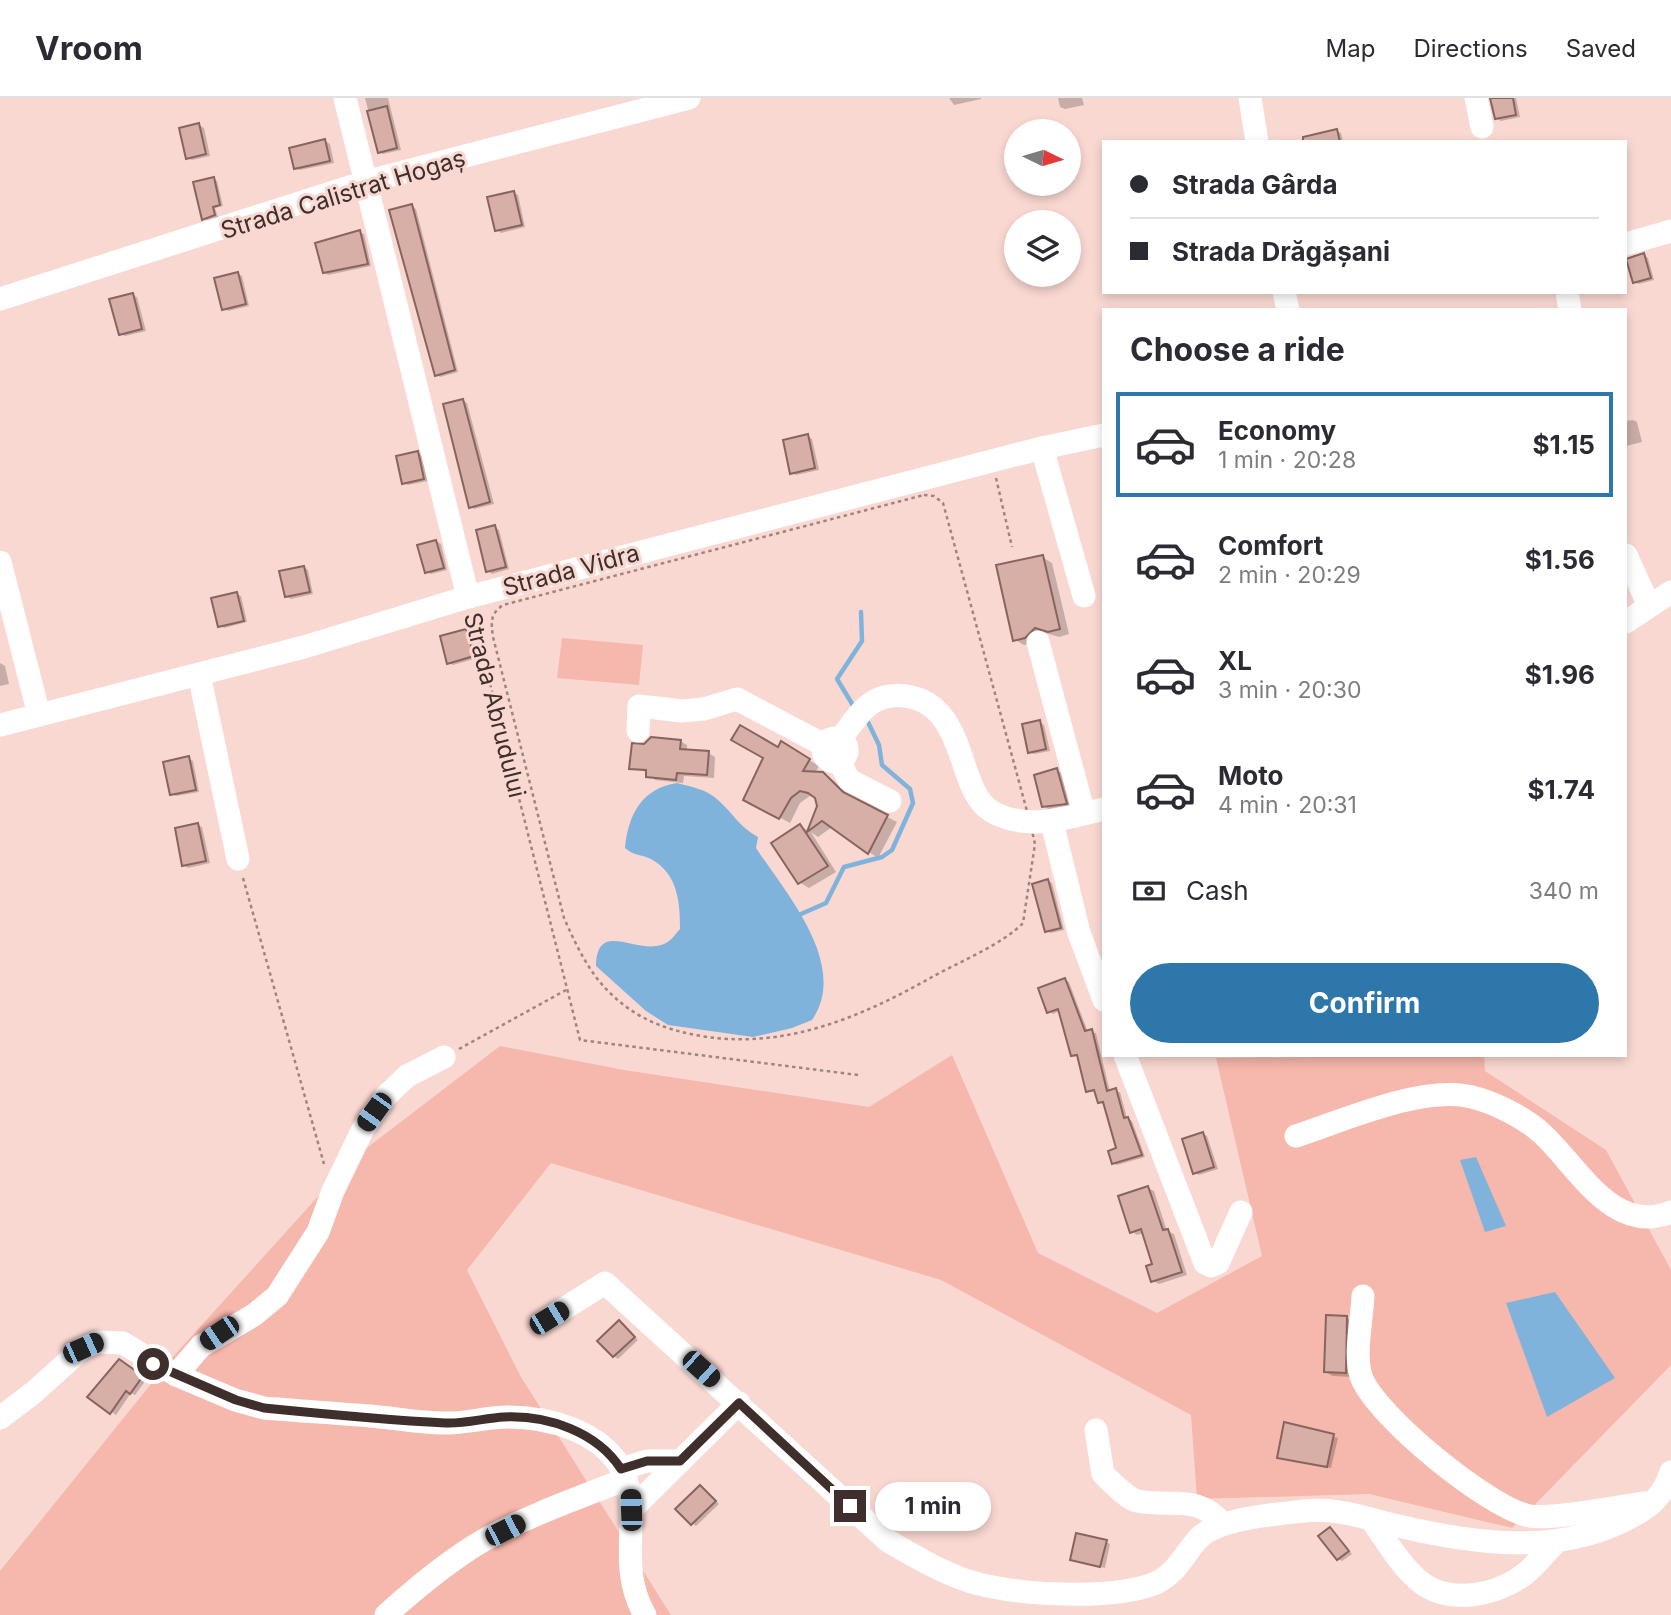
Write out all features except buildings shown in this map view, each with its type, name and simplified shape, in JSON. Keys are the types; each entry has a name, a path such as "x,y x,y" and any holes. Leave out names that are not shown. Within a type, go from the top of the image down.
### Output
{"street":[{"name":"Strada Abrudului","path":"345,98 468,597"},
{"name":"Strada Calistrat Hogaș","path":"0,299 365,182 689,98"},
{"path":"1251,98 1257,140"},
{"path":"1476,98 1482,127"},
{"path":"1627,244 1671,231"},
{"name":"Strada Vidra","path":"0,725 304,647 468,597 1042,448 1102,435"},
{"path":"1042,448 1084,596"},
{"path":"1627,557 1649,606"},
{"path":"0,562 39,715"},
{"path":"1627,621 1671,593"},
{"path":"834,748 861,712 876,698 892,694 912,697 935,710 954,735 975,789 987,809 1011,821 1041,822 1094,811 1038,642"},
{"path":"199,674 238,859"},
{"path":"638,731 639,706 682,711 704,709 737,699 834,748 849,780 890,801"},
{"path":"1041,822 1102,995"},
{"path":"176,1375 201,1346 254,1315 277,1296 318,1232 333,1191 363,1129 386,1096 407,1076 444,1057"},
{"path":"1126,1057 1205,1263 1211,1266 1218,1263 1241,1212"},
{"path":"1296,1136 1429,1096 1472,1097 1539,1130 1589,1189 1612,1205 1630,1213 1648,1215 1671,1212"},
{"path":"549,1318 605,1283 888,1541 929,1565 968,1581 999,1588 1085,1594 1154,1584 1171,1574 1199,1538 1223,1524 1308,1510 1339,1511 1452,1539 1556,1542 1605,1530 1656,1502 1671,1472"},
{"path":"1363,1296 1360,1375 1369,1392 1413,1439 1499,1506 1532,1517 1656,1502"},
{"path":"0,1418 33,1394 83,1348 98,1342 122,1343 176,1375 236,1400 264,1408 449,1423 506,1417 538,1419 568,1427 597,1442 624,1474 631,1510 629,1562 632,1583 645,1615"},
{"path":"631,1510 739,1403"},
{"path":"1097,1430 1103,1474 1134,1500 1198,1504 1210,1510 1223,1524"},
{"path":"386,1615 426,1578 483,1541 647,1461 680,1461"},
{"path":"1371,1519 1418,1580 1435,1591 1456,1596 1488,1593 1525,1574 1556,1542"}],"path":[{"path":"992,461 1012,547"},
{"path":"934,495 943,503 1041,822 1028,876 1027,913 1018,928 873,1008 813,1030 745,1041 667,1030 640,1017 610,994 582,957 564,918 493,637 491,619 503,605 908,499 934,495"},
{"name":"Strada Abrudului","path":"468,597 580,1040 858,1075"},
{"path":"238,859 285,1032 333,1191"},
{"path":"444,1057 566,990"}],"shaded area":[{"path":"562,638 643,645 639,685 557,678"},
{"path":"500,1046 624,1070 869,1107 952,1055 1038,1253 1157,1313 1262,1256 1216,1058 1484,1057 1485,1071 1606,1150 1671,1270 1671,1365 1512,1528 1369,1494 1197,1499 1191,1415 941,1280 551,1163 467,1270 521,1377 671,1615 0,1615 0,1571 172,1358 351,1160"}],"water":[{"path":"677,783 709,793 758,837 756,848 796,907 819,953 823,976 822,999 812,1020 792,1028 753,1037 668,1025 646,1011 596,966 598,951 604,943 612,941 658,946 669,941 680,929 676,890 667,872 651,859 625,848 629,825 639,805 655,791"},
{"path":"1476,1157 1506,1226 1485,1232 1460,1160"},
{"path":"1555,1292 1615,1378 1547,1417 1506,1303"}],"waterway":[{"path":"854,707 837,679 862,641 861,612"},
{"path":"801,914 826,903 844,867 882,857 892,850 913,803 910,789 882,765 879,745 866,718"}],"route":[{"path":"153,1364 236,1400 264,1408 449,1423 506,1417 538,1419 568,1427 597,1442 615,1459 621,1469 647,1461 680,1461 739,1403 850,1506"}]}
